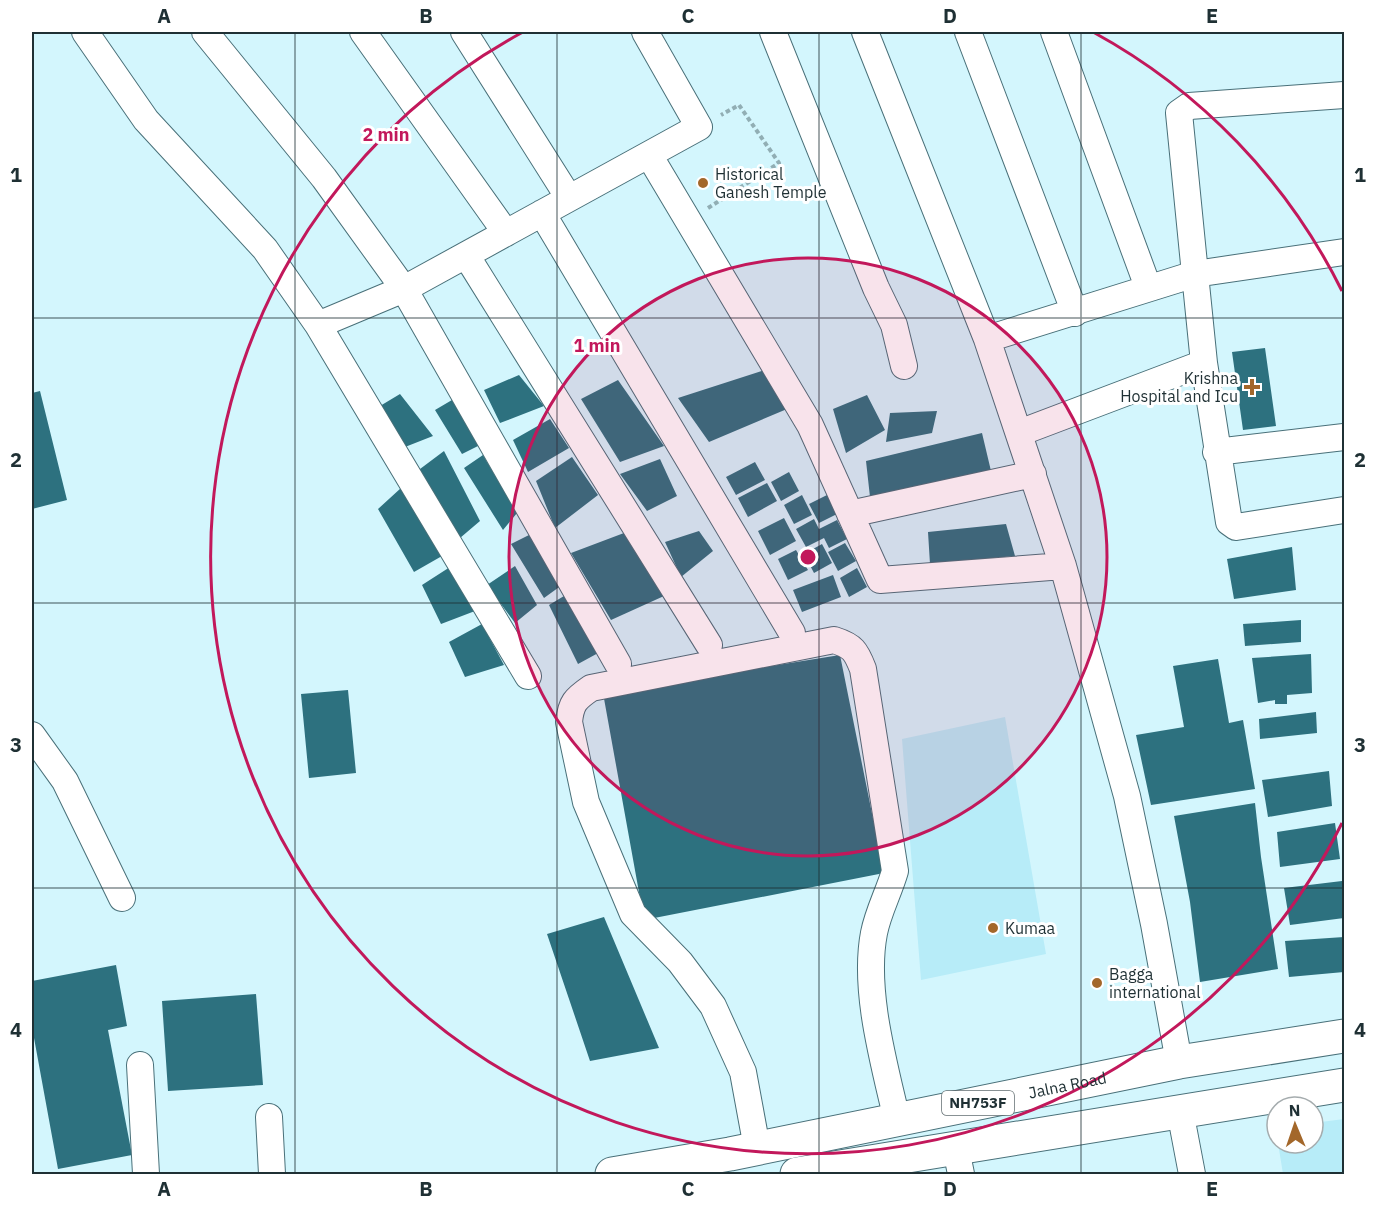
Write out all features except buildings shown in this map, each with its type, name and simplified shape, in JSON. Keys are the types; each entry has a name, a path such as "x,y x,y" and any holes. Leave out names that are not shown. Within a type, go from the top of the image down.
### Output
{"highway":[{"name":"Jalna Road","path":"612,1174 757,1148 1179,1062 1344,1036"},
{"name":"NH753F","path":"796,1174 958,1162 1180,1111 1344,1085"}],"street":[{"path":"85,32 146,120 266,249 318,325 528,676"},
{"path":"205,32 324,178 404,289 618,664"},
{"path":"363,32 506,233"},
{"path":"464,32 569,198"},
{"path":"318,325 404,289 699,127 645,32"},
{"path":"773,32 876,288 894,325 904,366"},
{"path":"866,32 987,339 1064,566 1127,796 1154,924 1179,1062"},
{"path":"968,32 1075,313"},
{"path":"1053,32 1148,287"},
{"path":"1344,96 1190,106 1179,113 1204,363 1216,452 1229,522 1236,527 1344,510"},
{"path":"649,154 810,425 880,580 1064,566"},
{"path":"542,213 792,633"},
{"path":"987,339 1195,274 1344,252"},
{"path":"466,255 709,645"},
{"path":"1019,433 1204,363"},
{"path":"1216,452 1344,437"},
{"path":"850,514 1033,474"},
{"path":"757,1148 743,1072 713,1006 680,962 633,914 586,802 569,722 570,710 577,697 591,688 834,640 849,644 858,656 863,669 894,872 890,891 874,932 870,974 881,1049 897,1120"},
{"path":"32,735 65,781 122,898"},
{"path":"140,1065 146,1174"},
{"path":"1180,1111 1192,1174"},
{"path":"269,1117 272,1174"}],"path":[{"path":"688,221 779,163 739,105 699,127"}],"shaded area":[{"path":"1005,717 1046,954 921,980 902,739"},
{"path":"1344,1119 1344,1174 1283,1174 1280,1155 1325,1155 1325,1121"}],"place":[{"name":"Historical Ganesh Temple","path":"703,183"},
{"name":"Krishna Hospital and Icu","path":"1252,387"},
{"name":"Kumaa","path":"993,928"},
{"name":"Bagga international","path":"1097,983"}]}
